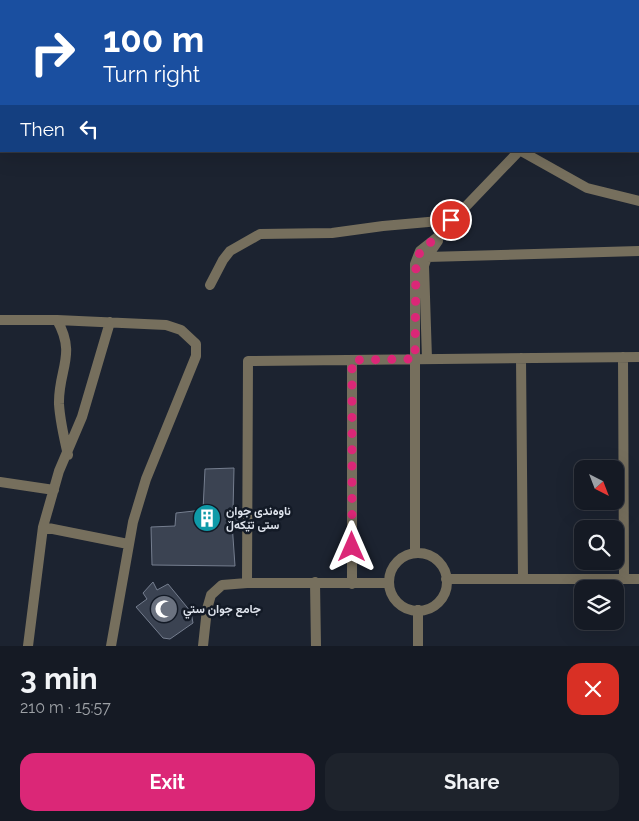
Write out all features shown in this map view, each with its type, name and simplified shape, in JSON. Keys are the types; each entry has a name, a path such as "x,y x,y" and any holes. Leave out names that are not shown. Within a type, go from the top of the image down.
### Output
{"street":[{"path":"415,553 415,359 420,284 424,266 427,257 451,220 519,152"},
{"path":"522,152 587,188 639,201"},
{"path":"210,284 222,260 230,251 260,234 332,233 451,220"},
{"path":"427,359 420,284 416,264 418,255 423,248 444,232"},
{"path":"427,257 639,251"},
{"path":"57,320 66,345 66,363 59,392 59,404 68,455"},
{"path":"1,321 57,320 158,324 180,330 196,344 196,356 146,479 133,522 111,646"},
{"path":"28,646 43,527 59,471 68,455 82,417 110,322"},
{"path":"623,357 624,579"},
{"path":"247,583 248,360 639,357"},
{"path":"521,358 523,579"},
{"path":"352,360 352,584"},
{"path":"0,482 54,490"},
{"path":"43,527 128,544"},
{"path":"415,553 424,553 440,563 446,579 446,589 436,604 418,610 411,610 398,603 390,590 389,583 389,576 396,563 402,558 415,553"},
{"path":"446,579 639,579"},
{"path":"203,646 206,609 210,595 222,585 315,582 389,583"},
{"path":"315,582 316,646"},
{"path":"418,610 418,646"}],"building":[{"name":"ناوەندی جوان ستی تێکەڵ","path":"234,468 233,511 238,511 238,523 232,523 235,566 152,565 151,527 175,526 176,513 203,510 205,469"},
{"name":"جامع جوان ستي","path":"153,582 157,590 168,584 191,612 193,623 170,639 163,638 136,607 147,599 143,593"}],"place":[{"name":"ناوەندی جوان ستی تێکەڵ","path":"207,518"},
{"name":"جامع جوان ستي","path":"164,609"}],"route":[{"path":"352,547 352,360 415,359 416,259 423,248 444,232 451,220"}]}
